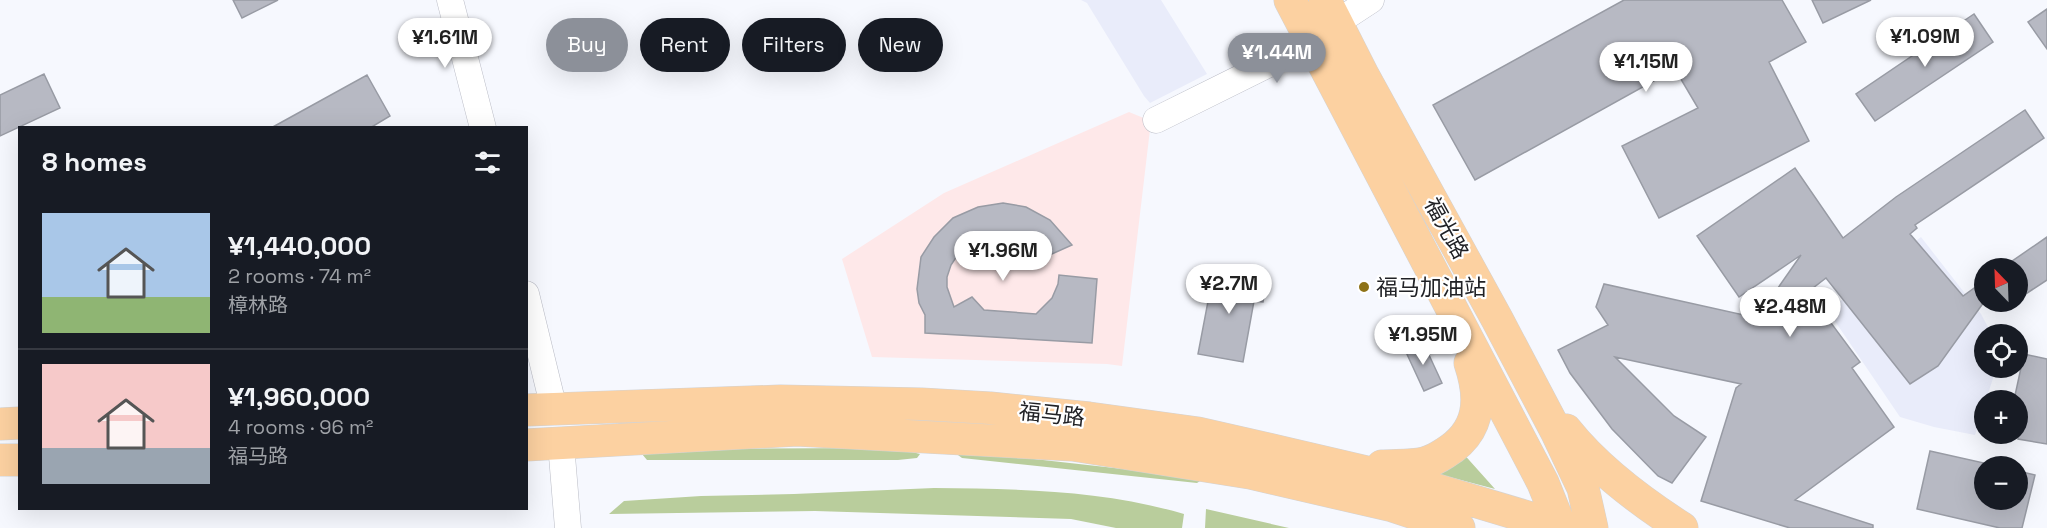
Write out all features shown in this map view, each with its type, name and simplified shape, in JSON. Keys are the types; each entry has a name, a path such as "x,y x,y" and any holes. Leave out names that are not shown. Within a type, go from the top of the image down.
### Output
{"main road":[{"name":"福光路","path":"1290,0 1543,483 1562,528"},
{"name":"福光路","path":"1330,11 1568,454 1583,488 1592,528"},
{"path":"1342,467 1427,463 1452,449 1463,439 1477,410 1478,391 1452,311"},
{"path":"1535,392 1587,454 1640,498 1682,528"},
{"name":"福马路","path":"540,410 780,401 921,404 1089,418 1198,433 1414,483 1562,528"},
{"path":"0,424 18,423"},
{"name":"福马路","path":"528,445 796,430 1073,445 1238,471 1393,506 1459,528"},
{"path":"0,460 18,460"},
{"path":"1393,506 1426,528"}],"street":[{"path":"450,0 482,126"},
{"path":"1156,120 1287,55 1310,39 1330,11 1371,0"},
{"path":"528,311 540,410"},
{"path":"561,444 568,528"}],"shaded area":[{"path":"1081,0 1161,0 1207,74 1150,103 1087,3"},
{"path":"1129,112 1151,121 1122,366 872,357 842,259 944,193"},
{"path":"1921,237 1974,305 1974,312 1979,312 1986,324 1974,324 1974,378 1993,378 1989,390 1974,390 1974,435 1900,417 1828,311"}],"green space":[{"path":"896,448 920,454 917,458 898,460 647,460 642,454 644,451 662,449"},
{"path":"961,451 1195,477 1200,481 1197,483 962,458 958,455"},
{"path":"1461,451 1495,489 1419,469"},
{"path":"934,488 1029,490 1091,495 1184,514 1182,528 1116,528 1071,519 815,511 609,514 624,501"},
{"path":"1206,509 1289,528 1205,528"}],"building":[{"path":"233,0 278,0 242,18"},
{"path":"1624,0 1782,0 1806,42 1769,62 1809,141 1659,218 1622,146 1698,108 1675,69 1475,180 1433,105"},
{"path":"1812,0 1871,0 1823,23"},
{"path":"2047,9 2047,49 2028,22"},
{"path":"1974,14 1993,42 1875,121 1856,94"},
{"path":"44,74 60,108 0,136 0,95"},
{"path":"367,75 390,116 373,126 275,126"},
{"path":"2025,110 2044,138 1915,225 1917,228 1910,234 1963,296 1974,288 1974,312 1977,312 1938,366 1910,384 1826,278 1808,292 1860,362 1852,368 1894,427 1795,500 1873,525 1873,528 1790,528 1701,501 1736,388 1741,384 1615,357 1674,416 1706,437 1672,483 1658,476 1612,429 1570,373 1558,350 1608,325 1596,307 1604,284 1757,318 1801,255 1739,297 1697,236 1795,168 1843,238 1896,197"},
{"path":"1003,203 1026,207 1050,220 1072,245 1043,258 1029,239 1004,233 981,236 961,250 951,265 947,287 954,307 972,297 984,310 1036,314 1052,298 1059,275 1097,279 1092,343 925,333 925,315 919,303 917,289 921,257 934,237 953,218 978,207"},
{"path":"2047,237 2047,280 2028,292 2028,258 2017,258"},
{"path":"1206,272 1266,283 1263,302 1254,301 1243,362 1198,354 1210,291 1202,290"},
{"path":"1423,342 1442,383 1424,391 1405,350"},
{"path":"2028,355 2047,359 2047,444 2028,441 2028,390 2016,390 2019,378 2028,378"},
{"path":"1930,451 1974,461 1974,510 2026,510 2022,528 2000,528 1917,509"},
{"path":"2028,473 2035,475 2028,504"}],"place":[{"name":"福马加油站","path":"1364,287"}]}
